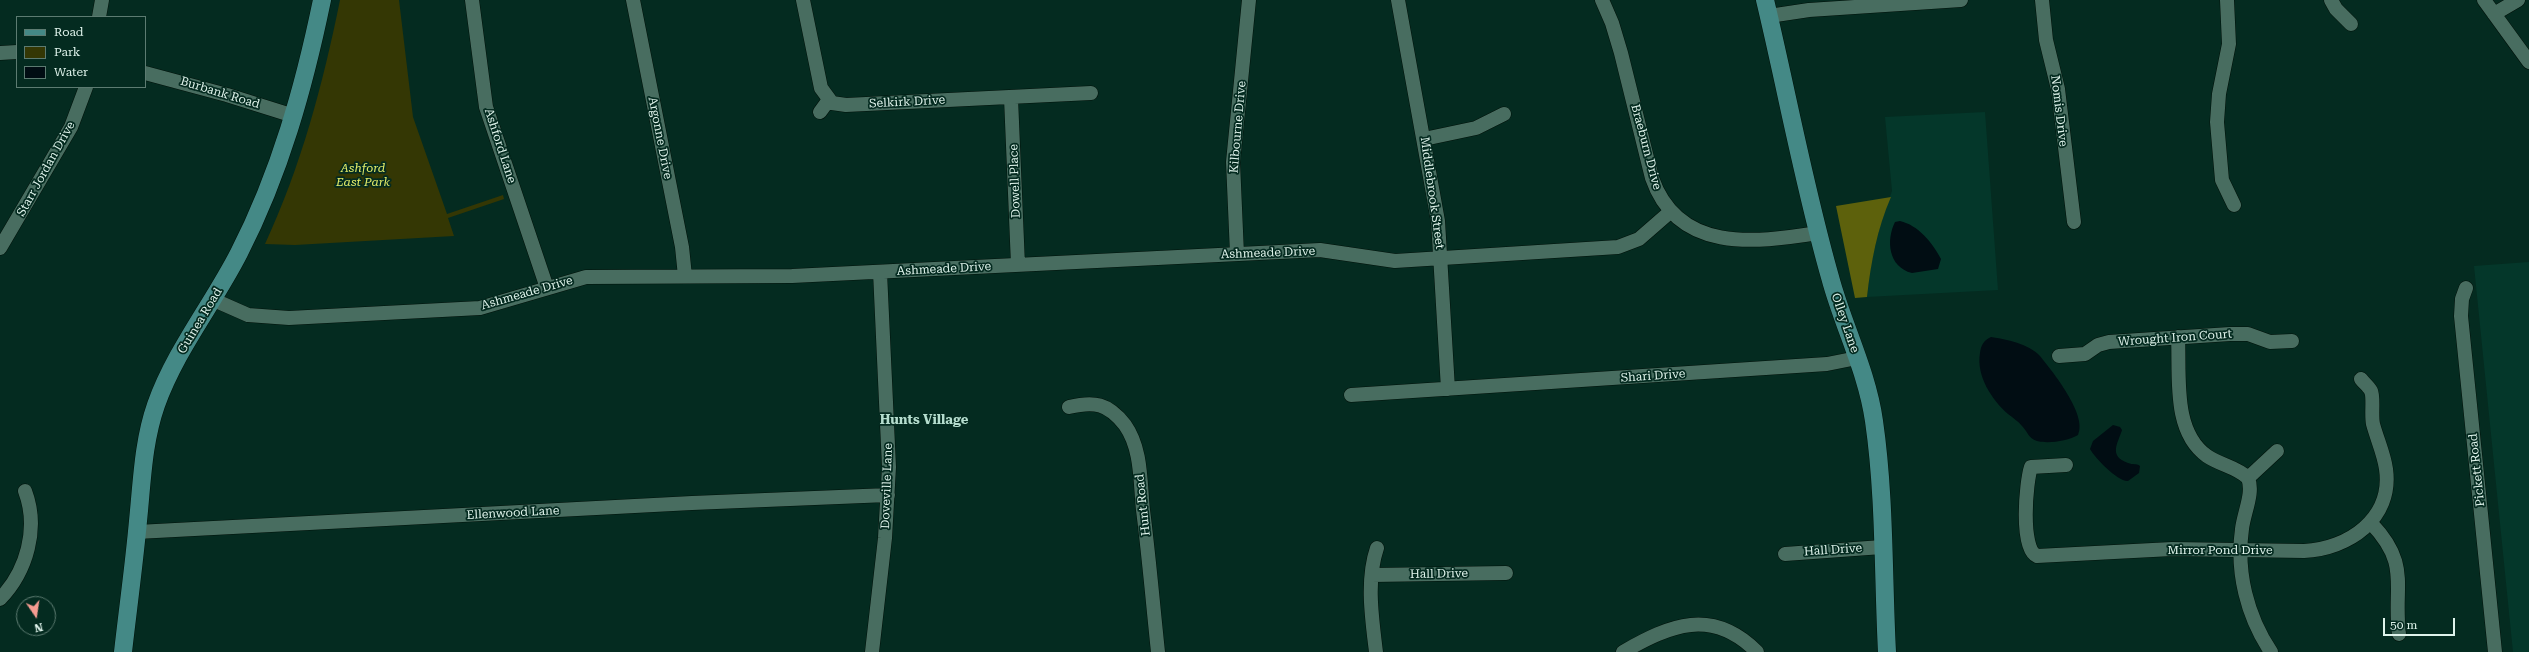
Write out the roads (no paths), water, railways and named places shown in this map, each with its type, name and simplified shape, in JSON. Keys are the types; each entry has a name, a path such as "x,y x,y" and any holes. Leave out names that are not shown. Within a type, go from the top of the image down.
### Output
{"main road":[{"name":"Guinea Road","path":"123,652 145,447 155,406 172,366 214,300 256,218 294,116 312,47 322,0"},
{"name":"Olley Lane","path":"1767,8 1818,232 1838,307 1867,388 1874,420 1878,456 1886,652"}],"street":[{"path":"99,16 102,0"},
{"name":"Ashford Lane","path":"472,0 486,107 547,288"},
{"name":"Argonne Drive","path":"633,0 682,247 685,276"},
{"name":"Selkirk Drive","path":"803,0 824,106 1091,94"},
{"name":"Kilbourne Drive","path":"1237,254 1233,162 1249,0"},
{"name":"Middlebrook Street","path":"1398,0 1438,221 1448,389"},
{"name":"Braeburn Drive","path":"1602,0 1622,53 1652,178 1659,196 1670,212 1700,232 1725,239 1782,237 1818,232"},
{"path":"1767,8 1809,10 1961,0"},
{"name":"Nomis Drive","path":"2042,0 2046,40 2058,89 2074,222"},
{"path":"2227,0 2229,44 2219,94 2217,122 2222,180 2234,205"},
{"path":"2331,0 2336,9 2351,24"},
{"path":"2484,0 2529,62"},
{"path":"2494,14 2518,0"},
{"path":"0,53 16,52"},
{"name":"Burbank Road","path":"146,72 294,116"},
{"name":"Starr Jordan Drive","path":"0,248 71,127 86,88"},
{"name":"Dowell Place","path":"1011,98 1018,265"},
{"path":"1424,139 1476,128 1504,114"},
{"name":"Ashmeade Drive","path":"214,300 248,315 289,318 480,308 523,297 547,288 586,277 792,276 1320,250 1395,261 1440,259 1618,247 1639,239 1670,212"},
{"name":"Doveville Lane","path":"872,652 888,495 888,428 880,272"},
{"name":"Pickett Road","path":"2466,288 2462,299 2461,316 2495,652"},
{"name":"Wrought Iron Court","path":"2059,356 2085,354 2098,345 2109,342 2242,333 2259,336 2270,342 2292,341"},
{"path":"2178,338 2183,416 2189,436 2208,456 2248,478"},
{"name":"Shari Drive","path":"1351,395 1827,364 1857,358"},
{"name":"Mirror Pond Drive","path":"2066,465 2030,467 2025,492 2028,538 2030,548 2034,555 2045,557 2172,550 2304,551 2323,549 2348,540 2371,523 2383,498 2386,470 2371,417 2371,392 2361,379"},
{"name":"Hunt Road","path":"1069,407 1088,403 1106,408 1124,424 1132,439 1140,473 1158,652"},
{"path":"2248,478 2277,451"},
{"path":"2248,478 2250,490 2241,529 2241,569 2247,603 2259,632 2270,652"},
{"path":"0,599 14,581 26,556 32,514 25,491"},
{"name":"Ellenwood Lane","path":"137,532 692,502 888,495"},
{"path":"2371,523 2389,543 2396,563 2400,595 2396,612 2398,634"},
{"name":"Hall Drive","path":"1785,554 1882,547"},
{"path":"1376,652 1372,575 1377,548"},
{"name":"Hall Drive","path":"1372,575 1506,573"},
{"path":"1623,652 1662,631 1693,624 1725,630 1743,640 1757,652"}],"water":[{"path":"1900,221 1913,226 1934,247 1941,259 1938,269 1912,273 1904,270 1898,265 1891,252 1890,237 1895,222"},
{"path":"1991,337 2024,345 2040,356 2060,382 2074,405 2080,426 2078,435 2069,439 2058,441 2037,441 2030,437 2024,428 1996,402 1986,387 1979,362 1983,343"},
{"path":"2113,425 2120,427 2122,430 2116,449 2118,457 2128,463 2140,466 2139,473 2128,481 2113,474 2090,449 2093,441"}],"district":[{"name":"Hunts Village","path":"924,420"}],"park label":[{"name":"Ashford East Park","path":"363,175"}]}
